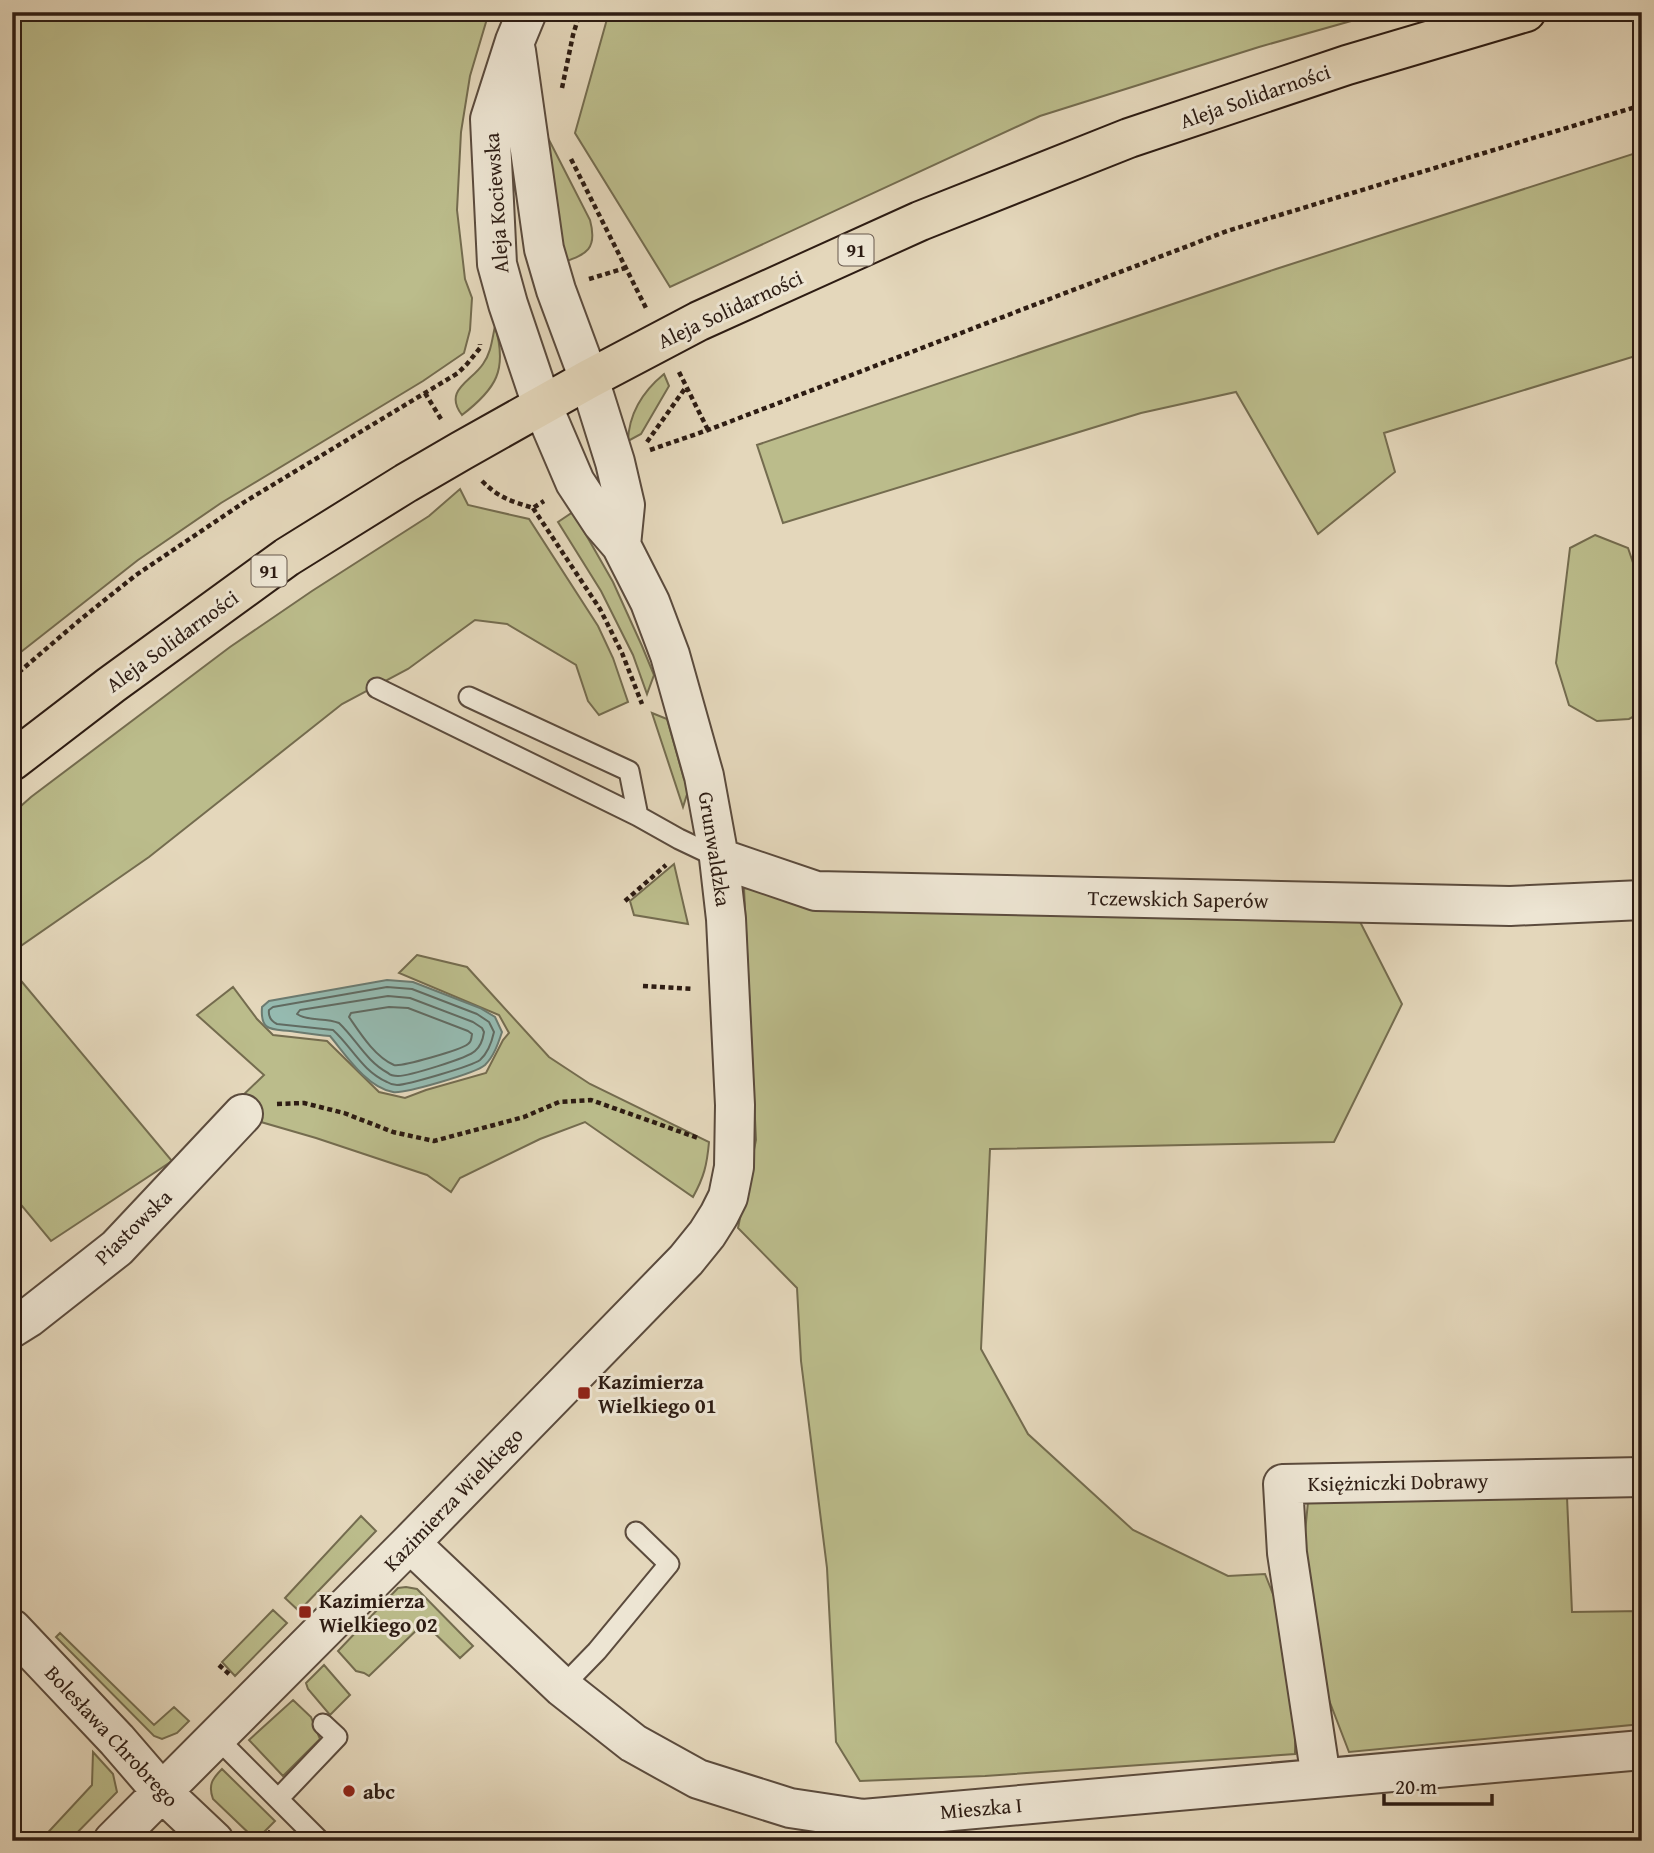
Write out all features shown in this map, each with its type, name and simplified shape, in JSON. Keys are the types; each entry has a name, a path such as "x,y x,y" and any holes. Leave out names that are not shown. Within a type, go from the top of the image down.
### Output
{"main road":[{"name":"Aleja Solidarności","path":"12,761 287,557 406,483 542,405 699,321 908,226 1129,138 1347,65 1526,12"}],"street":[{"name":"Aleja Kociewska","path":"521,26 544,249 590,379"},
{"name":"Aleja Kociewska","path":"521,26 490,118 497,264 542,405"},
{"path":"590,379 627,458 621,545"},
{"name":"Grunwaldzka","path":"542,405 575,482 602,523 621,545 650,602 670,655 704,776 719,858 727,929 735,1105 721,1155"},
{"name":"Tczewskich Saperów","path":"719,858 816,891 1510,906 1642,900"},
{"name":"Piastowska","path":"12,1328 117,1248 243,1114"},
{"name":"Kazimierza Wielkiego","path":"113,1841 410,1543 686,1260 707,1234 728,1197 721,1155"},
{"name":"Księżniczki Dobrawy","path":"1321,1779 1287,1553 1283,1483 1642,1477"},
{"name":"Mieszka I","path":"410,1543 562,1687 633,1743 698,1779 790,1808 863,1819 1642,1750"},
{"name":"Bolesława Chrobrego","path":"12,1629 117,1740 161,1791 214,1841"}],"lane":[{"path":"377,688 719,858"},
{"path":"469,697 629,771 638,816"},
{"path":"562,1687 597,1651 669,1564 636,1532"},
{"path":"279,1798 337,1737 324,1724"},
{"path":"216,1737 320,1841"}],"path":[{"path":"560,96 580,12"},
{"path":"627,458 721,425 1227,231 1642,105"},
{"path":"556,289 625,268 566,149"},
{"path":"12,678 136,575 246,501 458,373 480,348 486,311 508,304"},
{"path":"627,458 687,387"},
{"path":"425,393 461,452 492,492 503,499 533,508 600,609 622,653 643,707"},
{"path":"533,508 575,482"},
{"path":"625,901 665,865 683,856 679,839"},
{"path":"643,986 695,989"},
{"path":"243,1114 270,1105 304,1103 344,1113 393,1132 434,1140 524,1117 559,1102 591,1100 721,1155"}],"green space":[{"path":"12,12 489,12 470,76 461,132 457,210 465,279 472,298 470,330 464,353 423,381 221,503 138,560 12,659"},
{"path":"609,12 1383,12 1259,47 1040,116 670,287 575,133"},
{"path":"546,134 590,220 592,230 588,249 578,257 562,263"},
{"path":"1642,151 1642,354 1384,433 1395,472 1318,534 1236,392 1141,413 783,523 757,445 1276,269"},
{"path":"495,326 500,355 496,377 483,396 462,415 457,406 457,393 486,360"},
{"path":"664,374 669,386 641,434 628,441 631,421 638,404 649,388"},
{"path":"460,489 468,505 529,519 598,626 613,658 628,702 599,715 588,701 576,665 507,624 475,620 408,669 342,704 149,857 12,952 12,814 230,647 429,516"},
{"path":"573,512 613,582 654,675 647,694 633,655 601,591 558,522"},
{"path":"1595,535 1628,548 1642,589 1642,712 1629,719 1597,721 1569,705 1556,663 1570,548"},
{"path":"652,713 667,719 689,788 683,807"},
{"path":"674,864 688,924 634,915 630,901"},
{"path":"744,888 1354,910 1402,1004 1334,1142 990,1149 981,1349 1028,1434 1133,1530 1228,1576 1265,1574 1296,1652 1295,1754 985,1776 860,1781 836,1742 827,1568 801,1361 797,1288 738,1228 756,1140"},
{"path":"417,955 467,967 549,1057 590,1084 709,1142 704,1171 693,1197 585,1122 540,1139 460,1178 451,1192 427,1175 261,1122 237,1101 264,1075 197,1015 233,987 273,1035 327,1041 379,1092 405,1098 486,1073 509,1033 499,1015 399,973"},
{"path":"12,970 172,1161 51,1241 12,1194"},
{"path":"1567,1497 1572,1612 1642,1611 1642,1724 1349,1752 1324,1687 1303,1553 1308,1502"},
{"path":"361,1516 376,1531 299,1611 285,1598"},
{"path":"398,1588 417,1589 473,1646 460,1658 424,1623 369,1676 356,1671 338,1651"},
{"path":"273,1610 287,1623 235,1676 222,1662"},
{"path":"60,1633 154,1725 174,1707 189,1721 177,1733 162,1739 154,1736 56,1637"},
{"path":"324,1665 350,1695 330,1715 306,1683"},
{"path":"293,1700 311,1717 320,1739 283,1776 249,1740"},
{"path":"93,1752 113,1774 117,1792 69,1841 40,1841 92,1785"},
{"path":"222,1769 275,1821 256,1840 213,1799 212,1783"}],"water":[{"path":"387,980 413,982 480,1008 495,1017 502,1032 485,1065 455,1078 393,1092 365,1077 330,1036 268,1028 263,1021 262,1007 269,1001"}],"place":[{"name":"Kazimierza Wielkiego 01","path":"584,1393"},
{"name":"Kazimierza Wielkiego 02","path":"305,1612"},
{"name":"abc","path":"349,1791"}]}
